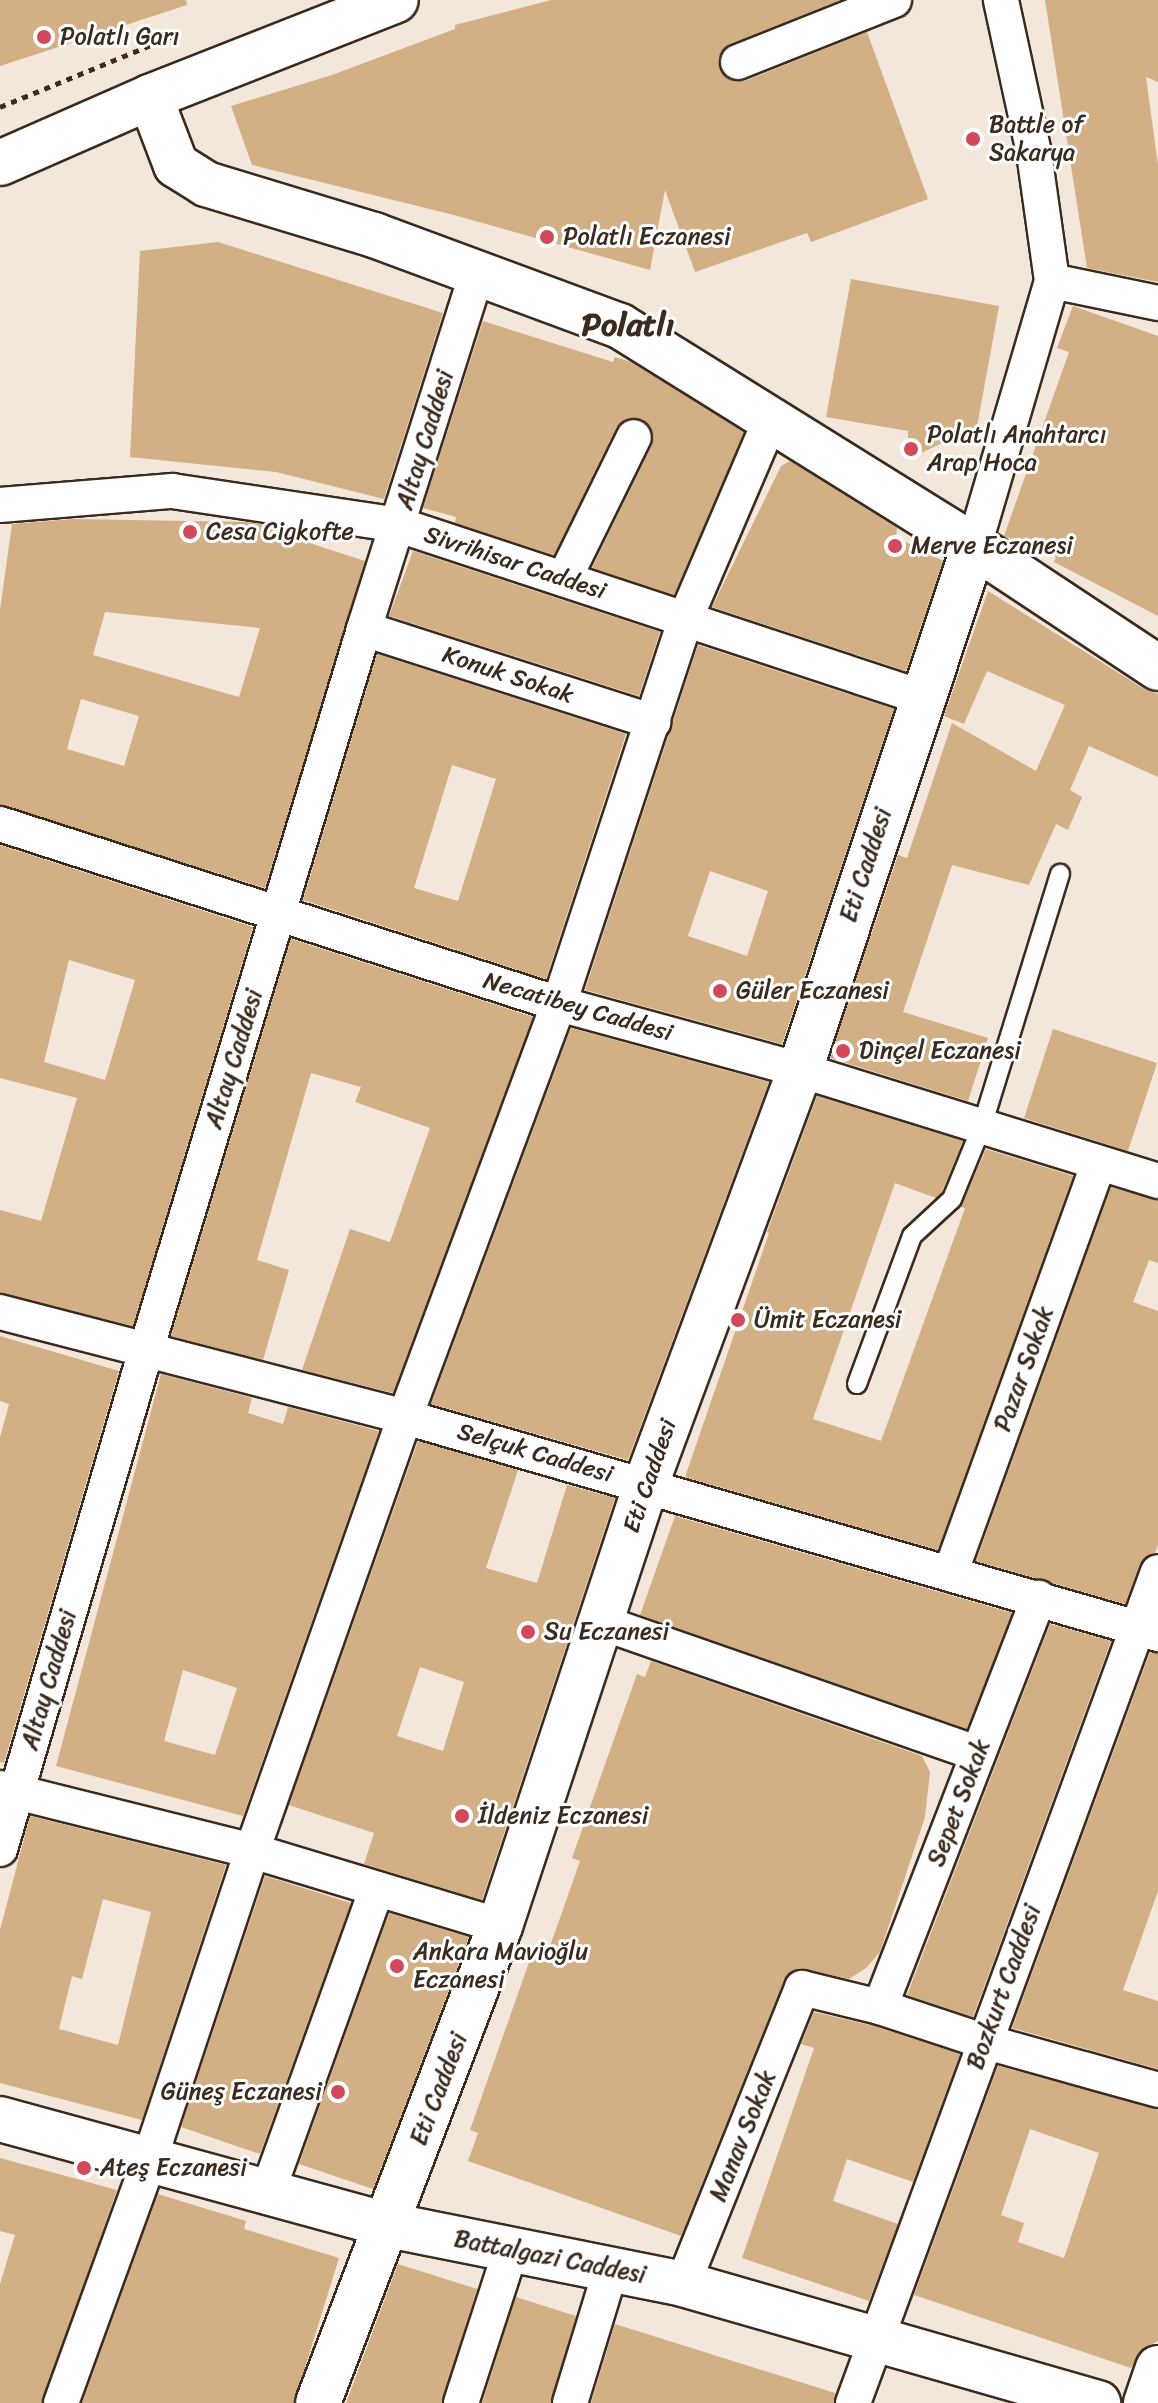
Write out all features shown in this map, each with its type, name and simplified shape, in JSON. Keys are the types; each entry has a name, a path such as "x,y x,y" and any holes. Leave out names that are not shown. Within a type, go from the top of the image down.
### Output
{"street":[{"path":"0,163 150,97 396,0"},
{"path":"738,62 894,0"},
{"path":"974,546 1052,281 1034,153 1001,0"},
{"path":"150,97 176,165 206,184 374,235 620,326 974,546 1158,668"},
{"name":"Altay Caddesi","path":"0,1849 8,1790 147,1347 364,629 477,273"},
{"path":"1052,281 1158,303"},
{"path":"61,2403 150,2158 252,1851 405,1417 559,1004 686,617 771,419"},
{"path":"564,579 634,437"},
{"name":"Sivrihisar Caddesi","path":"0,505 172,491 399,525 686,617 921,697"},
{"name":"Eti Caddesi","path":"318,2403 500,1926 646,1484 800,1070 921,697 974,546"},
{"name":"Konuk Sokak","path":"364,629 653,722"},
{"name":"Necatibey Caddesi","path":"0,824 559,1004 800,1070 1158,1181"},
{"name":"Pazar Sokak","path":"950,1574 1099,1163"},
{"name":"Selçuk Caddesi","path":"0,1312 147,1347 646,1484 1147,1632"},
{"name":"Bozkurt Caddesi","path":"853,2403 983,2041 1147,1632 1158,1572"},
{"name":"Sepet Sokak","path":"880,2007 1039,1598"},
{"path":"600,1622 978,1754"},
{"path":"8,1790 252,1851 500,1926"},
{"path":"268,2191 377,1889"},
{"name":"Manav Sokak","path":"683,2284 802,1988 880,2007"},
{"path":"880,2007 983,2041 1158,2090"},
{"name":"Battalgazi Caddesi","path":"0,2119 388,2225 683,2284 877,2337 1098,2403"},
{"path":"461,2403 511,2249"},
{"path":"570,2403 611,2269"},
{"path":"1146,2403 1158,2368"}],"lane":[{"path":"857,1384 912,1236 952,1199 982,1126 1060,874"}],"path":[{"path":"0,107 171,37"}],"building":[{"name":"Polatlı Garı","path":"0,0 186,0 187,5 0,66"},
{"path":"551,0 840,0 730,44 718,58 720,70 726,78 745,81 867,32 928,199 811,242 807,233 695,272 665,190 650,270 454,215 252,165 231,106 332,75 455,29 455,25"},
{"path":"1045,0 1158,0 1158,82 1146,77 1158,165 1158,282 1087,268"},
{"path":"218,242 443,313 384,499 276,472 130,457 140,251"},
{"path":"851,279 999,306 974,443 951,439 908,459 908,431 826,417"},
{"path":"1073,306 1158,336 1158,616 1054,562 1056,557 1004,536 1069,352 1057,348"},
{"path":"483,321 613,362 615,357 631,362 744,432 674,595 592,568 652,445 651,427 642,419 624,420 616,428 554,555 455,523 456,517 423,508"},
{"path":"790,461 897,528 896,537 943,561 906,671 712,607 781,466"},
{"path":"73,519 246,522 290,529 288,536 365,561 265,888 0,805 0,610 12,524","holes":["105,612 260,628 239,697 93,655","81,699 139,716 124,766 67,749"]},
{"path":"413,551 660,632 639,696 389,616"},
{"path":"988,591 1144,689 1158,694 1158,777 1089,746 1070,790 1082,797 1068,830 1056,824 1029,885 952,865 903,1012 988,1038 968,1101 830,1058 898,855 907,858 952,723 1036,771 1065,705 987,671 964,724 944,716"},
{"path":"698,645 894,709 782,1044 585,990","holes":["710,871 768,891 747,956 688,936"]},
{"path":"377,654 626,734 546,979 303,900","holes":["452,765 496,779 458,901 414,888"]},
{"path":"0,845 253,927 133,1326 0,1293 0,1210 41,1221 77,1098 0,1078","holes":["69,960 135,980 105,1080 44,1062"]},
{"path":"291,939 533,1017 393,1393 302,1370 350,1229 390,1242 430,1128 355,1102 361,1087 311,1073 257,1260 289,1270 263,1360 171,1336"},
{"path":"571,1028 769,1082 628,1460 431,1404"},
{"path":"1053,1029 1157,1063 1128,1151 1024,1118"},
{"path":"817,1096 963,1141 942,1192 936,1198 895,1183 813,1419 881,1441 965,1208 961,1207 986,1149 1073,1176 938,1550 685,1477 767,1232"},
{"path":"1111,1187 1158,1200 1158,1263 1149,1260 1133,1302 1158,1311 1158,1545 1155,1552 1140,1564 1125,1604 976,1561"},
{"path":"0,1336 119,1371 4,1763 0,1762 0,1437 9,1404 0,1401"},
{"path":"161,1374 252,1398 248,1413 283,1424 288,1407 379,1431 243,1816 56,1766","holes":["183,1670 237,1688 215,1755 164,1741"]},
{"path":"418,1441 518,1470 486,1568 537,1583 567,1485 615,1498 482,1900 364,1864 374,1833 289,1805","holes":["420,1667 464,1682 443,1751 397,1736"]},
{"path":"675,1516 1012,1613 967,1729 640,1615"},
{"path":"1050,1624 1111,1641 973,2017 907,1995"},
{"path":"1150,1652 1158,1653 1158,1891 1123,1990 1158,2001 1158,2069 1012,2028"},
{"path":"651,1661 922,1756 930,1772 925,1817 880,1952 866,1968 849,1979 798,1968 784,1980 681,2236 468,2161 478,2133 470,2130 534,1948 548,1952 580,1861 572,1858 637,1674 645,1677"},
{"path":"30,1816 226,1865 142,2120 0,2083 0,1930","holes":["103,1899 151,1912 118,2045 59,2029 72,1976 82,1979"]},
{"path":"265,1876 351,1903 260,2154 181,2127"},
{"path":"389,1913 469,1937 373,2189 299,2164"},
{"path":"814,2012 874,2026 960,2054 913,2182 847,2159 833,2201 898,2224 869,2301 742,2258 814,2048 801,2044"},
{"path":"998,2066 1158,2109 1158,2341 1141,2350 1131,2368 914,2295","holes":["1030,2129 1099,2153 1064,2258 1018,2242 1024,2223 1001,2215"]},
{"path":"0,2158 117,2190 42,2403 0,2403 0,2284 15,2235 0,2231"},
{"path":"158,2194 246,2221 244,2229 339,2258 294,2403 82,2403"},
{"path":"398,2264 477,2289 442,2403 346,2403"},
{"path":"516,2297 576,2316 551,2403 482,2403"},
{"path":"615,2324 835,2393 834,2403 591,2403"}],"place":[{"name":"Polatlı Garı","path":"44,37"},
{"name":"Battle of Sakarya","path":"973,139"},
{"name":"Polatlı Eczanesi","path":"547,237"},
{"name":"Polatlı Anahtarcı Arap Hoca","path":"911,449"},
{"name":"Cesa Cigkofte","path":"190,532"},
{"name":"Merve Eczanesi","path":"895,546"},
{"name":"Güler Eczanesi","path":"720,991"},
{"name":"Dinçel Eczanesi","path":"843,1051"},
{"name":"Ümit Eczanesi","path":"738,1320"},
{"name":"Su Eczanesi","path":"528,1632"},
{"name":"İldeniz Eczanesi","path":"462,1816"},
{"name":"Ankara Mavioğlu Eczanesi","path":"397,1966"},
{"name":"Güneş Eczanesi","path":"338,2092"},
{"name":"Ateş Eczanesi","path":"84,2168"}],"district":[{"name":"Polatlı","path":"628,325"}]}
